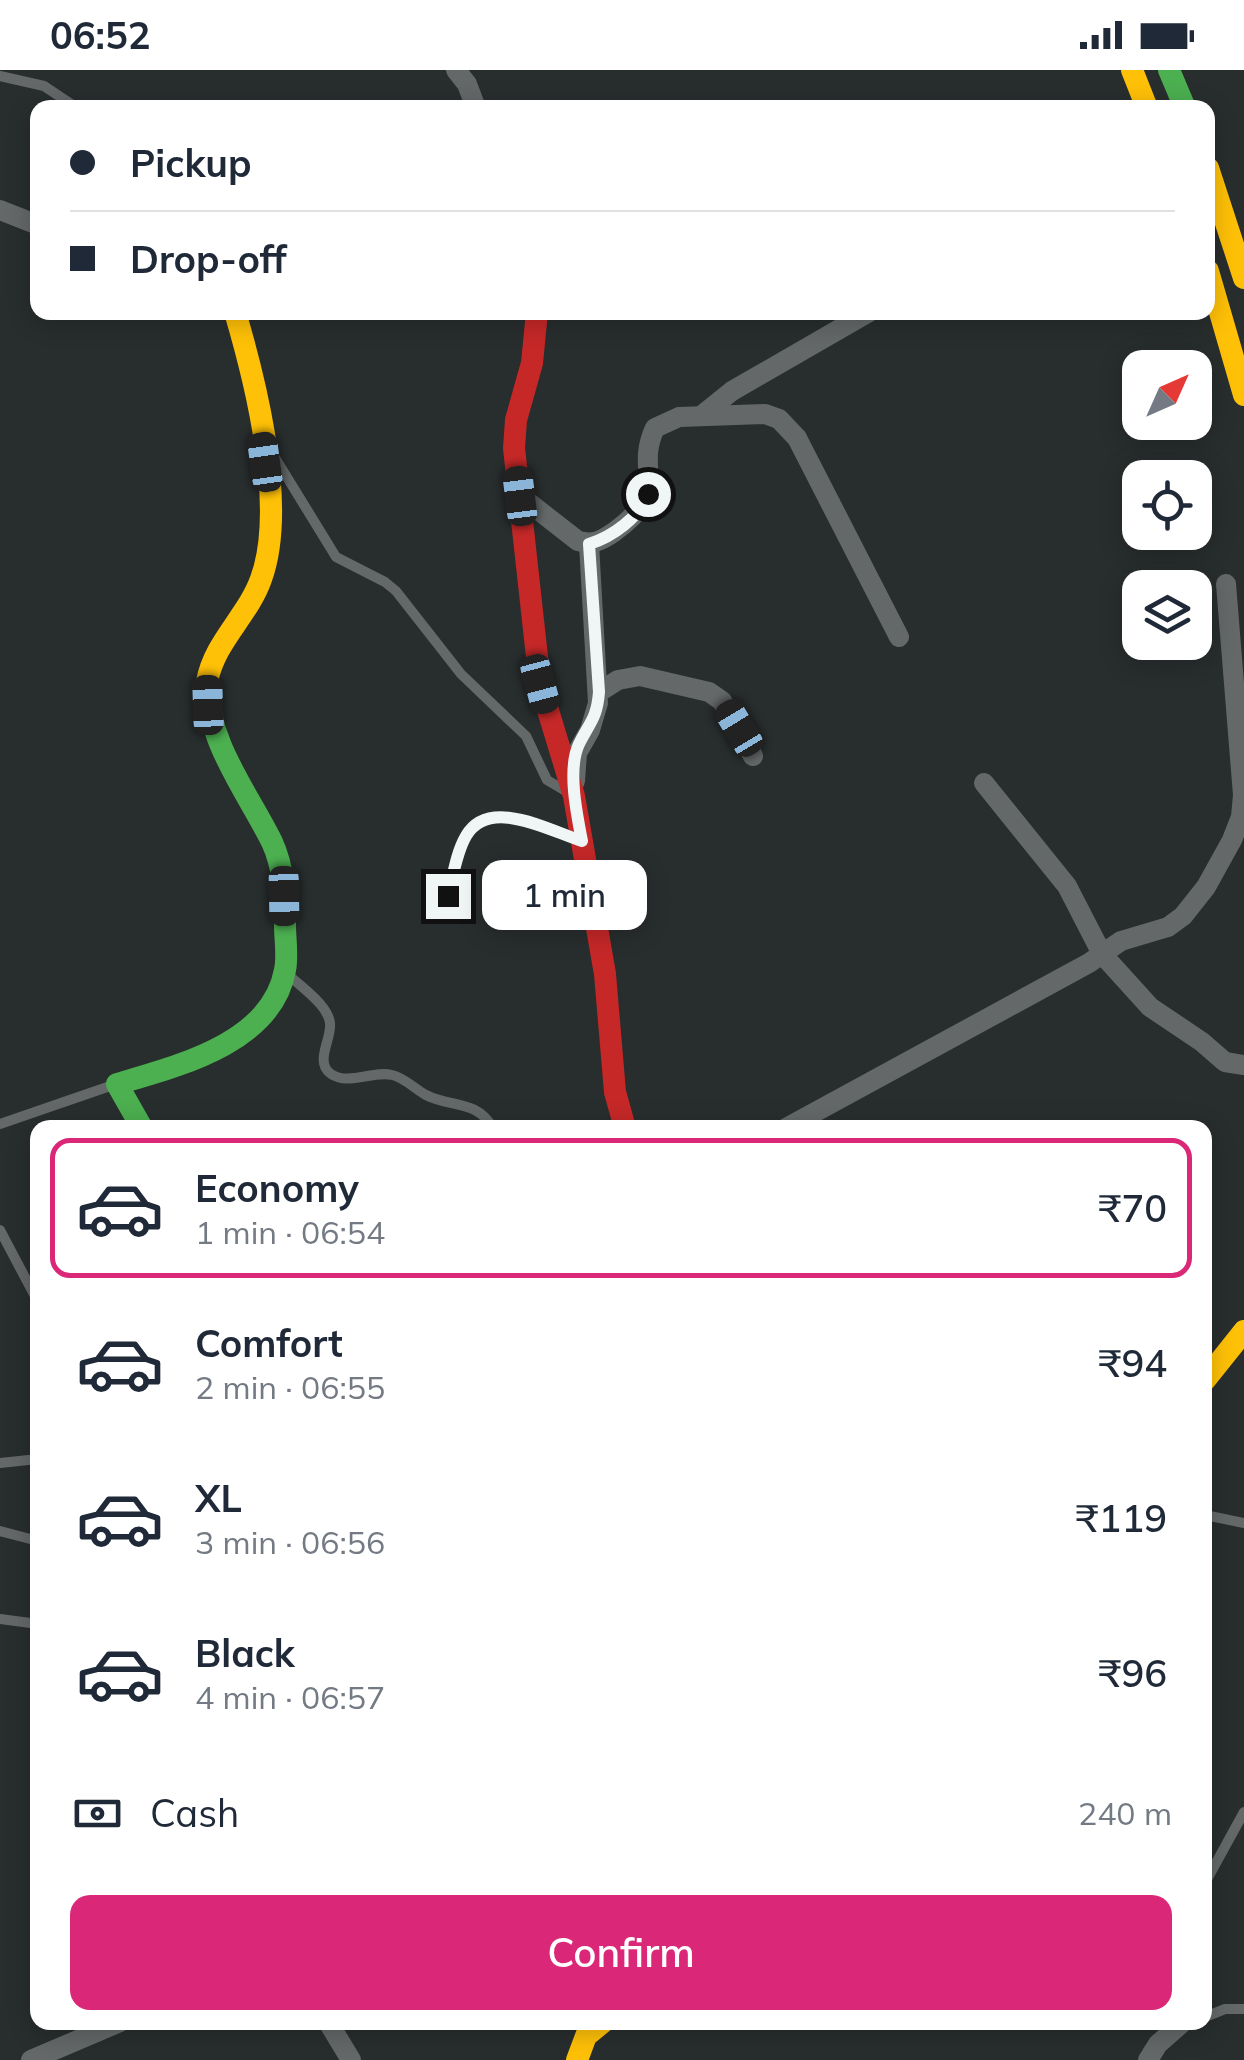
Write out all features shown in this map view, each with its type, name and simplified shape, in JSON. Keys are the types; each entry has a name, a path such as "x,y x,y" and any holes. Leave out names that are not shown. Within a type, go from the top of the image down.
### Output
{"main road":[{"path":"1132,70 1144,100"},
{"path":"1169,70 1181,100"},
{"path":"1215,189 1244,278"},
{"path":"1215,295 1244,395"},
{"path":"137,1120 117,1084 180,1064 246,1031 266,1014 286,972 284,896 275,850 216,736 208,705 207,678 216,655 261,580 272,523 255,383 237,320"},
{"path":"537,320 532,364 514,436 540,684 574,796 605,974 615,1092 624,1120"},
{"path":"1212,1371 1244,1331"},
{"path":"577,2060 586,2036 594,2030"}],"street":[{"path":"456,70 473,100"},
{"path":"0,210 30,222"},
{"path":"702,416 732,391 856,320"},
{"path":"520,496 567,534 589,544 602,540 644,504 648,494 650,438 655,428 671,418 765,414 788,426 797,438 898,637"},
{"path":"574,796 577,752 595,716 599,692 589,544"},
{"path":"801,1120 1132,936 1168,927 1183,916 1206,887 1238,828 1243,795 1226,584"},
{"path":"599,692 618,680 640,676 708,692 722,701 753,756"},
{"path":"984,783 1067,886 1102,954 1158,1015 1202,1042 1225,1062 1244,1065"},
{"path":"31,2060 101,2030"},
{"path":"333,2030 351,2060"},
{"path":"1148,2060 1158,2044 1176,2030"}],"lane":[{"path":"0,76 44,86 64,100"},
{"path":"261,434 336,557 396,591 462,674 526,736 547,780 574,796"},
{"path":"448,896 463,843 473,826 483,820 495,816 512,818 582,841"},
{"path":"286,972 328,1016 330,1030 324,1058 329,1072 346,1078 394,1075 437,1100 475,1108 485,1120"},
{"path":"0,1124 117,1084"},
{"path":"0,1230 30,1287"},
{"path":"0,1463 30,1459"},
{"path":"1212,1516 1244,1523"},
{"path":"0,1531 30,1539"},
{"path":"0,1619 30,1623"},
{"path":"1212,1869 1244,1812"},
{"path":"1212,2014 1225,2009 1244,2010"}],"traffic: fast":[{"path":"1169,70 1182,100"},
{"path":"137,1120 117,1084 194,1059 242,1033 262,1016 277,995 286,965 279,862 221,745 207,682"}],"traffic: slow":[{"path":"1132,70 1144,100"},
{"path":"1215,189 1244,278"},
{"path":"1215,295 1244,395"},
{"path":"207,682 217,654 261,579 271,517 266,446 237,320"},
{"path":"1212,1371 1244,1331"},
{"path":"577,2060 586,2036 593,2030"}],"traffic: jam":[{"path":"536,320 532,363 516,420 514,448 540,684 574,796 605,974 615,1092 623,1120"}],"route":[{"path":"448,896 467,833 483,820 495,816 512,818 582,841 574,796 577,752 590,730 599,692 589,544 619,528 644,504 648,494"}]}
